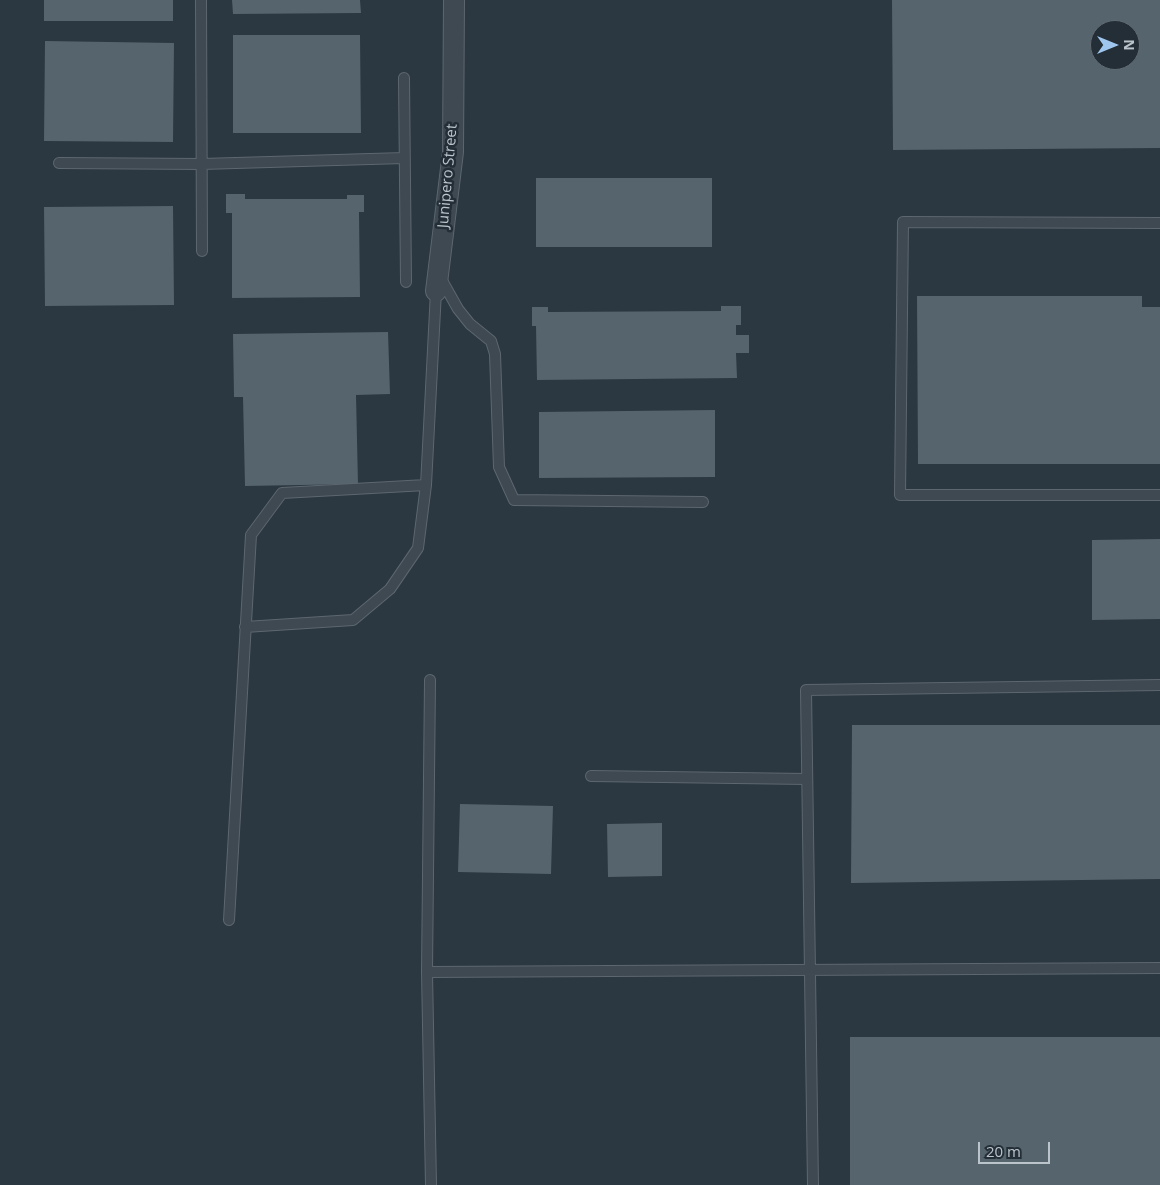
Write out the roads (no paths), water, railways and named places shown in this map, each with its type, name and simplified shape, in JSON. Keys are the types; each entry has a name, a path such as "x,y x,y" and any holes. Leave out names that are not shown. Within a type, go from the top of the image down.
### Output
{"street":[{"name":"Junipero Street","path":"436,291 453,152 454,0"}],"lane":[{"path":"201,0 202,251"},
{"path":"404,78 406,282"},
{"path":"59,163 202,164 404,158"},
{"path":"1160,224 903,222 900,495 1160,495"},
{"path":"437,271 458,309 470,324 491,341 495,354 499,467 514,500 703,502"},
{"path":"245,627 353,620 390,589 418,548 426,485 436,291"},
{"path":"229,920 251,535 282,494 426,485"},
{"path":"430,680 427,972 431,1185"},
{"path":"813,1185 806,690 1160,685"},
{"path":"591,776 807,778"},
{"path":"427,972 1160,968"}]}
